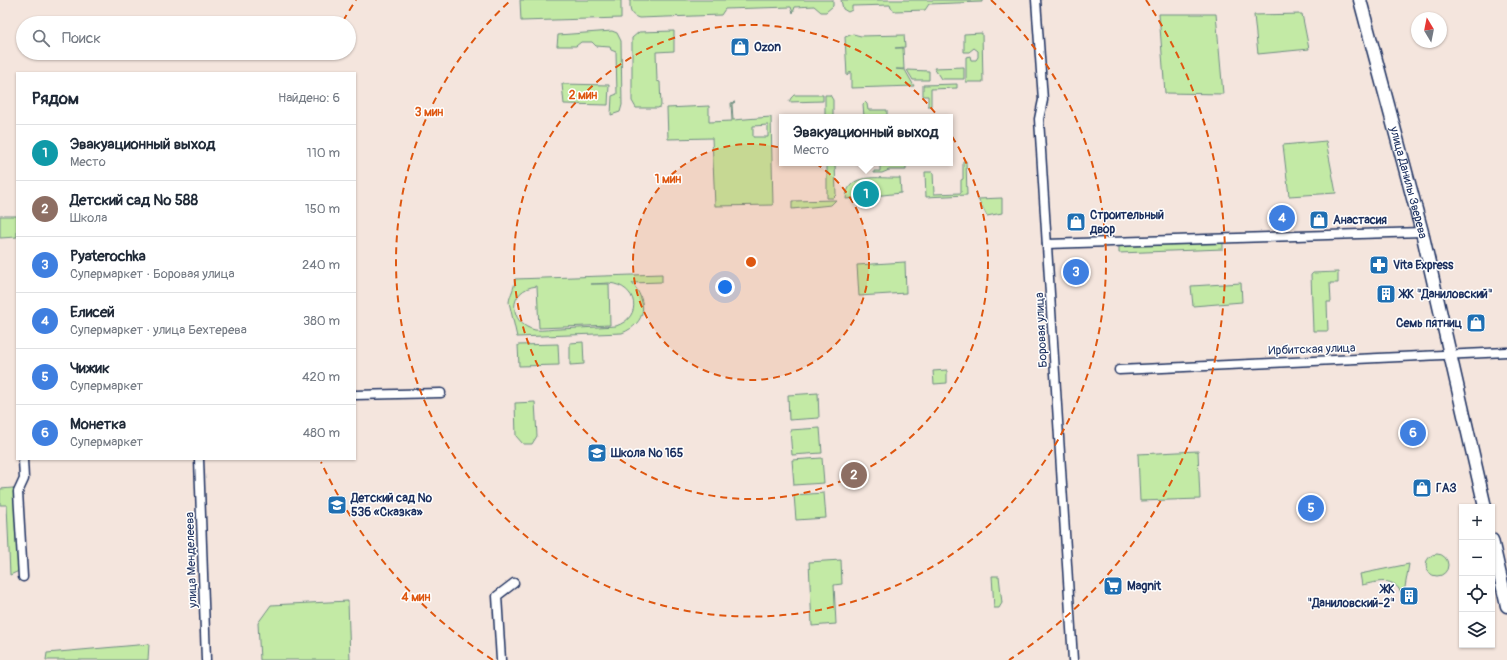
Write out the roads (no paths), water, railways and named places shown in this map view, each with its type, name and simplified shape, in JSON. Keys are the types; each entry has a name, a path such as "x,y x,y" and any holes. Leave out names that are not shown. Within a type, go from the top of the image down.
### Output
{"street":[{"name":"Боровая улица","path":"1036,0 1043,100 1039,119 1072,660"},
{"name":"улица Данилы Зверева","path":"1360,0 1422,232 1484,504"},
{"path":"1047,244 1422,232"},
{"name":"Ирбитская улица","path":"1118,370 1507,352"},
{"path":"356,396 441,393"},
{"path":"23,460 24,479 18,492 23,577"},
{"name":"улица Менделеева","path":"199,460 206,660"},
{"path":"1495,553 1507,606"},
{"path":"501,660 497,596 514,583"}],"place":[{"name":"Ozon","path":"740,47"},
{"name":"Эвакуационный выход","path":"866,194"},
{"name":"Елисей","path":"1282,218"},
{"name":"Анастасия","path":"1319,220"},
{"name":"Строительный двор","path":"1076,222"},
{"name":"Vita Express","path":"1379,265"},
{"name":"Pyaterochka","path":"1076,272"},
{"name":"ЖК \"Даниловский\"","path":"1386,294"},
{"name":"Семь пятниц","path":"1476,323"},
{"name":"Монетка","path":"1413,433"},
{"name":"Школа № 165","path":"597,453"},
{"name":"Детский сад № 588","path":"854,475"},
{"name":"ГАЗ","path":"1422,488"},
{"name":"Детский сад № 536 «Сказка»","path":"337,505"},
{"name":"Чижик","path":"1311,508"},
{"name":"Magnit","path":"1113,586"},
{"name":"ЖК \"Даниловский-2\"","path":"1409,596"}]}
